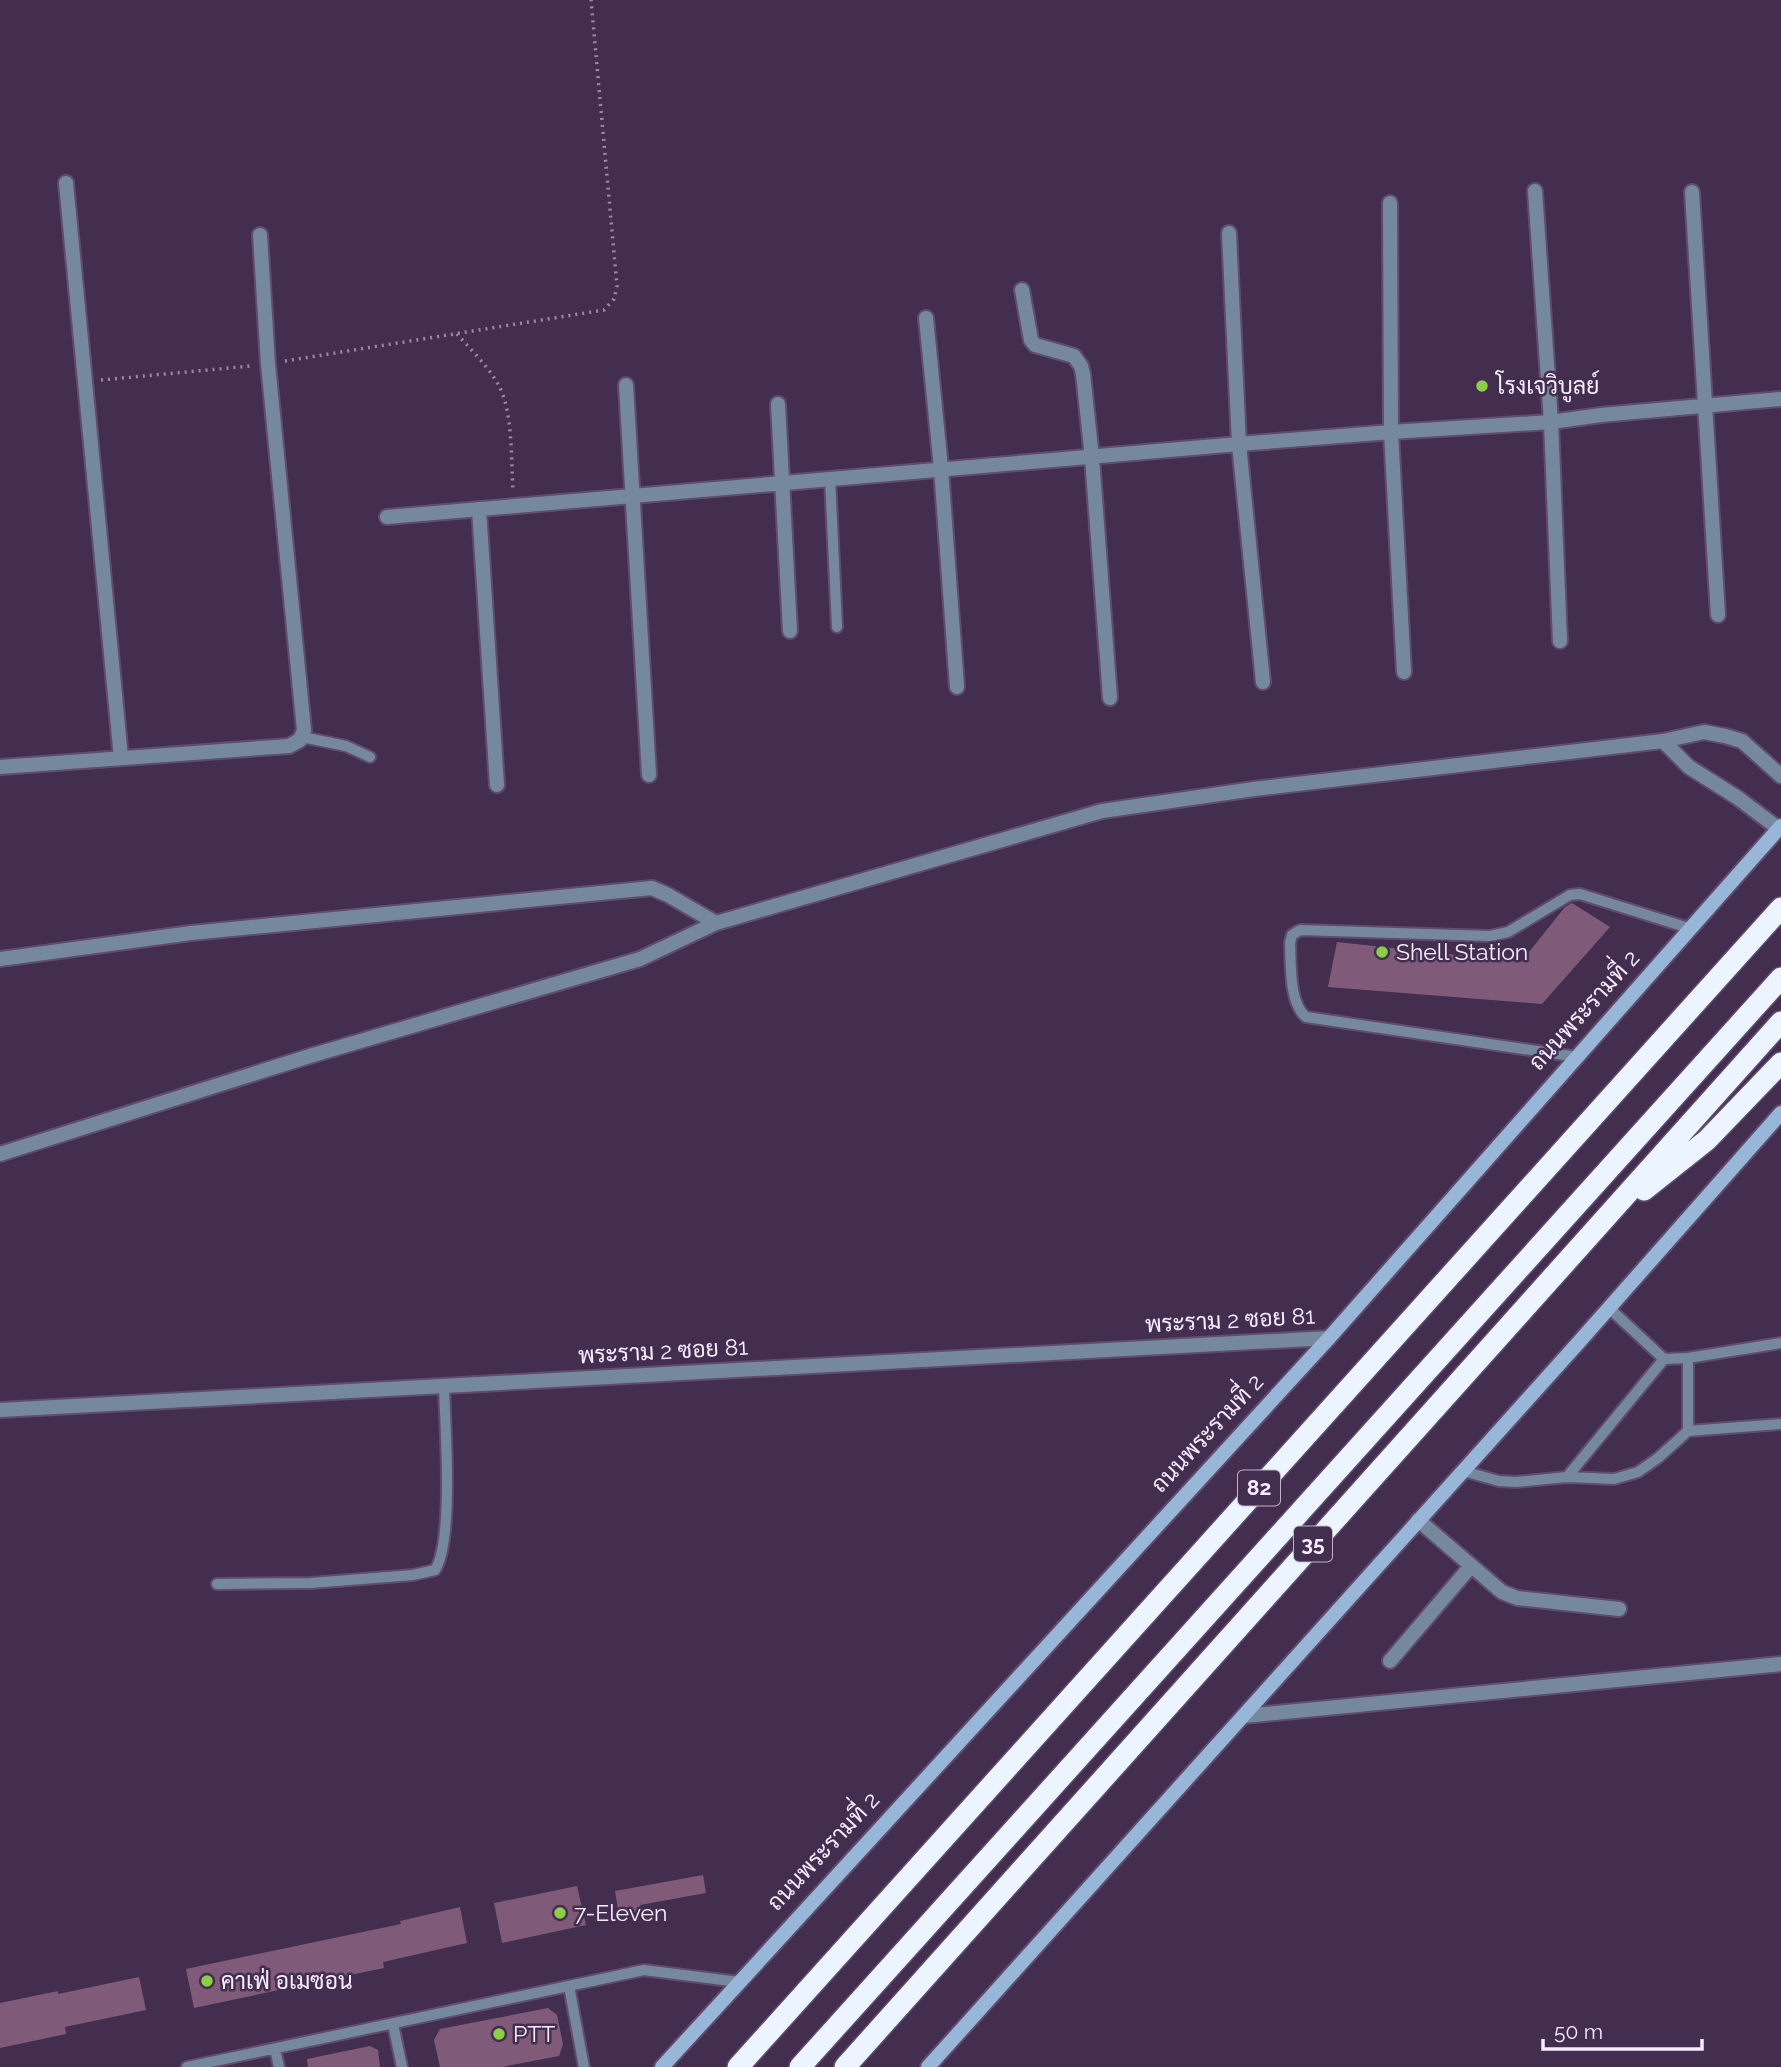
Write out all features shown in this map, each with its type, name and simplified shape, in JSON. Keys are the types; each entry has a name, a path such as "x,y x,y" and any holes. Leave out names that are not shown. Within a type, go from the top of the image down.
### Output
{"highway":[{"path":"738,2067 1781,909"},
{"name":"82","path":"800,2067 1781,978"},
{"name":"35","path":"845,2067 1781,1022"},
{"path":"1597,1227 1707,1140 1781,1063"}],"main road":[{"name":"ถนนพระรามที่ 2","path":"662,2067 1329,1338 1780,828"},
{"path":"928,2067 1780,1116"}],"street":[{"path":"66,183 121,758"},
{"path":"1535,191 1551,422 1560,641"},
{"path":"1692,192 1717,615"},
{"path":"1390,203 1391,432 1405,673"},
{"path":"1229,233 1239,444 1263,682"},
{"path":"0,767 289,746 302,737 304,730 268,364 260,235"},
{"path":"1022,290 1031,340 1035,345 1071,354 1081,366 1092,458 1110,698"},
{"path":"926,318 941,468 957,687"},
{"path":"626,385 649,775"},
{"path":"387,517 941,468 1551,422 1781,399"},
{"path":"778,404 790,631"},
{"path":"479,509 497,785"},
{"path":"0,1154 326,1051 639,958 716,923 1102,811 1254,789 1663,741 1704,732 1742,741 1781,776"},
{"path":"1663,741 1689,767 1780,828"},
{"path":"0,959 191,933 652,888 716,923"},
{"name":"พระราม 2 ซอย 81","path":"0,1410 1329,1338"},
{"path":"1418,1520 1502,1592 1517,1598 1619,1609"},
{"path":"1391,1661 1471,1566"},
{"path":"1244,1716 1781,1664"}],"lane":[{"path":"830,478 837,627"},
{"path":"302,737 346,746 370,757"},
{"path":"1578,1056 1306,1017 1298,1011 1294,999 1290,943 1292,935 1300,930 1490,936 1508,932 1570,895 1580,894 1692,929"},
{"path":"1609,1308 1664,1359 1688,1359 1781,1343"},
{"path":"1567,1477 1664,1359"},
{"path":"1688,1359 1688,1431"},
{"path":"217,1584 311,1583 413,1575 435,1570 444,1544 444,1386"},
{"path":"1462,1471 1499,1481 1516,1482 1567,1477 1614,1479 1638,1472 1688,1431 1781,1423"},
{"path":"187,2067 225,2063 275,2049 644,1970 739,1982"},
{"path":"569,1986 584,2067"},
{"path":"393,2024 402,2067"},
{"path":"275,2049 279,2067"}],"path":[{"path":"84,382 268,364 604,310 614,299 617,286 591,0"},
{"path":"457,334 499,386 507,409 514,506"}],"building":[{"name":"Shell Station","path":"1572,903 1610,927 1542,1004 1328,987 1337,942 1521,962 1565,907"},
{"path":"703,1875 706,1893 640,1905 642,1912 619,1916 615,1891"},
{"path":"577,1886 586,1925 502,1943 494,1903"},
{"path":"460,1907 467,1943 383,1962 384,1968 194,2008 186,1969 401,1924 400,1921"},
{"path":"139,1977 146,2010 65,2027 66,2034 0,2048 0,2003"},
{"name":"PTT","path":"548,2008 557,2015 563,2044 559,2056 502,2067 440,2067 434,2040 440,2029"},
{"path":"370,2046 378,2050 380,2067 308,2067 307,2059"}],"place":[{"name":"โรงเจวิบูลย์","path":"1482,386"},
{"name":"Shell Station","path":"1382,952"},
{"name":"7-Eleven","path":"560,1913"},
{"name":"คาเฟ่ อเมซอน","path":"207,1981"},
{"name":"PTT","path":"499,2034"}]}
